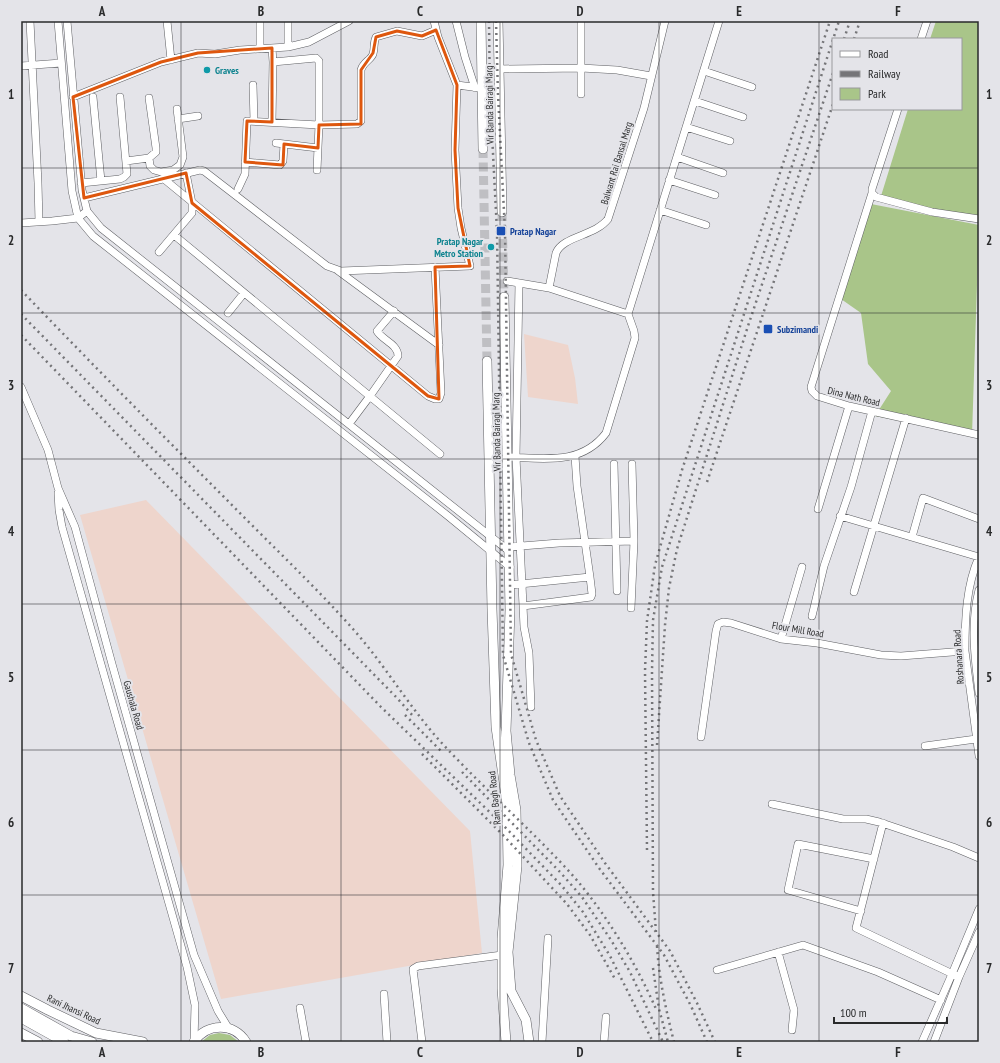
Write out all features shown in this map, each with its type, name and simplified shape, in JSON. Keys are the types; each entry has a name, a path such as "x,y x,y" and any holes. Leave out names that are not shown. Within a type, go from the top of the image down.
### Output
{"main road":[{"name":"Vir Banda Bairagi Marg","path":"481,21 479,88 483,149"},
{"name":"Vir Banda Bairagi Marg","path":"498,21 502,212"},
{"name":"Vir Banda Bairagi Marg","path":"504,297 512,457 509,549 510,567"},
{"name":"Vir Banda Bairagi Marg","path":"487,361 491,552"},
{"name":"Ram Bagh Road","path":"491,552 496,727 507,804 508,865 502,955 502,989 506,1042"},
{"name":"Ram Bagh Road","path":"510,567 506,731 510,776 516,810 517,866 508,952 511,991 526,1020 529,1042"},
{"path":"502,989 511,991"},
{"name":"Rani Jhansi Road","path":"21,996 96,1033 143,1042"},
{"path":"21,1008 71,1036 92,1042"},
{"path":"21,1018 64,1042"},
{"path":"194,1042 206,1031 215,1027 235,1031 243,1037 246,1042"},
{"path":"21,1033 38,1042"}],"street":[{"path":"30,21 39,222"},
{"path":"58,21 72,191 78,218 93,236 448,516 510,567"},
{"path":"67,21 81,182 87,211 101,228 509,549 520,546 634,541"},
{"path":"167,21 171,60"},
{"path":"260,21 260,48"},
{"path":"288,21 288,47"},
{"path":"73,97 161,62 198,53 215,54 260,48 288,47 309,42 349,21"},
{"path":"84,198 200,170 204,171 327,266 335,269 341,271 470,266 458,208 455,150 457,85 434,21"},
{"path":"456,21 465,57 479,88"},
{"path":"581,21 581,94"},
{"name":"Balwant Rai Bansal Marg","path":"549,288 558,249 565,243 600,228 608,219 644,108 664,21"},
{"path":"512,457 565,458 575,456 600,441 606,433 635,338 628,314 719,21"},
{"path":"921,38 927,21"},
{"path":"238,189 244,177 247,121 319,125 357,124 360,121 361,70 363,64 372,56 376,37 397,31 422,36 436,30"},
{"path":"272,48 272,122"},
{"path":"273,62 316,58 319,61 317,170"},
{"path":"21,66 61,63"},
{"path":"499,69 581,68 617,70 651,76"},
{"path":"704,71 752,87"},
{"path":"253,85 254,121"},
{"path":"457,85 479,88"},
{"path":"93,97 101,181"},
{"path":"81,182 101,181 124,177 127,174 120,97"},
{"path":"126,161 149,158 156,152 149,98"},
{"path":"695,102 743,117"},
{"path":"149,158 150,166 154,170 161,172 173,170 180,165 183,157 177,110"},
{"path":"898,110 872,189 872,194 876,197 932,212 979,219"},
{"path":"178,119 198,116"},
{"path":"686,127 730,141"},
{"path":"276,143 318,148"},
{"path":"245,162 280,164 282,163 284,144"},
{"path":"677,158 723,173"},
{"path":"159,252 192,213 192,203 186,173"},
{"path":"164,179 428,396 439,399 441,393 440,345 435,267"},
{"path":"669,180 715,195"},
{"name":"Dina Nath Road","path":"872,194 811,387 812,391 817,396 849,406 979,435"},
{"path":"660,210 706,225"},
{"path":"21,222 39,222 78,218 87,211"},
{"path":"174,235 440,454"},
{"path":"335,269 440,345"},
{"path":"507,281 549,288 628,314"},
{"path":"519,283 512,457 523,583 525,635 529,659 531,707"},
{"path":"228,313 244,293"},
{"path":"338,430 370,396 398,356 397,350 377,331 394,311"},
{"name":"Gaushala Road","path":"21,387 48,450 58,488 74,527 194,956 218,1011 229,1029"},
{"path":"818,509 849,406"},
{"path":"812,616 824,566 851,486 872,411"},
{"path":"854,592 875,526 906,418"},
{"path":"523,606 591,597 590,577 576,486 575,456"},
{"path":"614,464 616,591"},
{"path":"631,608 634,541 632,464"},
{"path":"58,488 59,510 62,527 192,990 195,1005 194,1042"},
{"path":"912,537 923,498 979,519"},
{"path":"840,516 979,557"},
{"name":"Roshanara Road","path":"979,557 968,594 965,622 966,651 979,756"},
{"path":"781,639 802,567"},
{"path":"510,585 590,577"},
{"name":"Roshanara Road","path":"979,590 975,619 974,650 979,693"},
{"name":"Flour Mill Road","path":"701,737 718,624 723,622 730,622 781,639 817,643 891,656 966,651"},
{"path":"925,746 976,739"},
{"path":"772,804 843,819 866,819 884,823 953,847 979,858"},
{"path":"884,823 856,928 956,975"},
{"path":"861,911 788,890 798,844 874,859"},
{"path":"934,1042 979,908"},
{"path":"922,1042 941,1000 979,932"},
{"path":"542,1042 548,938"},
{"path":"717,970 803,945 878,972 941,1000"},
{"path":"778,952 794,1010 792,1030"},
{"path":"422,1042 413,969 418,966 502,955"},
{"path":"384,994 387,1042"},
{"path":"300,1008 306,1042"},
{"path":"502,1042 504,1011"},
{"path":"604,1042 606,1017"}],"highlighted area":[{"path":"436,30 457,85 455,150 458,208 470,266 435,267 439,399 428,396 192,203 186,173 84,198 73,97 161,62 198,53 272,48 272,122 247,121 245,162 283,165 284,144 318,148 319,125 361,124 361,70 373,53 376,37 397,31 422,36"}],"shaded area":[{"path":"524,334 568,345 575,378 578,404 528,397"},
{"path":"146,500 470,831 482,953 221,999 80,515"}],"green space":[{"path":"936,21 979,21 979,217 921,206 881,196 908,110 962,110 962,38 930,38"},
{"path":"871,204 979,225 972,435 875,416 891,391 868,364 861,313 841,299"},
{"path":"219,1033 230,1035 239,1042 201,1042 210,1035"}],"tunnel":[{"path":"483,149 487,361"},
{"path":"502,212 504,297"}],"railway":[{"path":"489,21 490,95 497,231 503,655 529,743 553,800 599,868 664,955 691,1006 707,1042"},
{"path":"496,21 505,231 511,654 536,740 560,796 605,863 670,951 715,1042"},
{"path":"647,850 645,671 647,621 655,565 682,470 830,21"},
{"path":"833,38 839,21"},
{"path":"844,38 850,21"},
{"path":"854,38 860,21"},
{"path":"656,932 653,892 652,672 653,620 662,567 832,43"},
{"path":"657,745 665,625 669,588 677,549 748,326 832,76"},
{"path":"707,482 832,107"},
{"path":"21,290 306,579 364,642 439,740 565,867 591,898 616,934 638,972 656,1009"},
{"path":"21,314 413,716"},
{"path":"21,335 381,707 503,825 562,886 583,912 610,956 653,1042"},
{"path":"405,715 443,753"},
{"path":"422,754 503,835 567,904 590,935 615,979"},
{"path":"462,772 560,872 582,897 611,940 630,972 663,1042"},
{"path":"657,946 663,994 674,1042"},
{"path":"653,968 659,1009 668,1042"}],"place":[{"name":"Graves","path":"207,70"},
{"name":"Pratap Nagar","path":"501,231"},
{"name":"Pratap Nagar Metro Station","path":"491,247"},
{"name":"Subzimandi","path":"768,329"}]}
